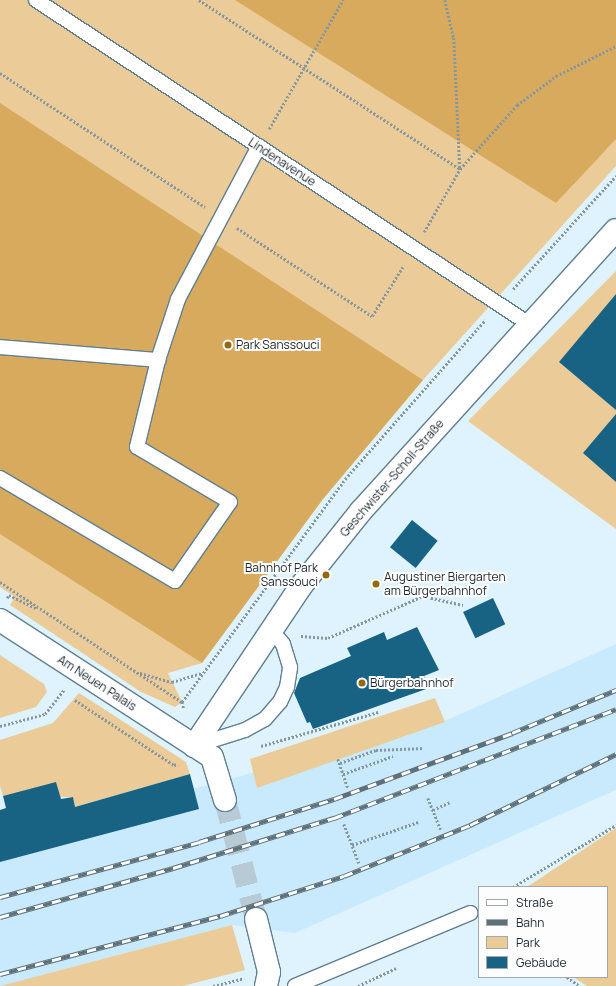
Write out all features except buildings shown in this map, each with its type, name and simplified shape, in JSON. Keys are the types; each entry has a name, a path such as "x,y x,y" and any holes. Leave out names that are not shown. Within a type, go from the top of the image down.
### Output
{"street":[{"name":"Geschwister-Scholl-Straße","path":"194,746 301,586 361,510 616,230"},
{"name":"Am Neuen Palais","path":"2,611 194,746 212,757 225,800"},
{"path":"256,918 268,972 266,986"}],"lane":[{"name":"Lindenavenue","path":"36,0 529,324"},
{"path":"0,478 175,582 230,502 137,447 158,360 178,300 194,266 259,146"},
{"path":"0,347 158,360"},
{"path":"194,746 245,730 265,719 280,702 287,687 290,667 283,644 273,630"},
{"path":"295,986 470,913"}],"path":[{"path":"200,0 460,169"},
{"path":"259,146 343,0"},
{"path":"445,0 454,38 460,169"},
{"path":"414,249 460,169 517,106 556,76 616,46"},
{"path":"182,702 346,480 499,304 616,176"},
{"path":"0,582 182,702 194,746"},
{"path":"2,611 9,595 45,611"},
{"path":"273,630 303,637 328,638 423,596 463,605"},
{"path":"133,670 172,682 191,679 204,672"},
{"path":"0,726 45,714 63,692"},
{"path":"258,747 378,712"},
{"path":"340,763 376,750 424,748"},
{"path":"343,774 393,756"},
{"path":"338,759 348,788"},
{"path":"428,798 441,831"},
{"path":"433,810 450,802"},
{"path":"352,845 418,822"},
{"path":"344,824 359,863"},
{"path":"514,886 616,825"},
{"path":"568,978 580,986"},
{"path":"213,986 240,980"}],"shaded area":[{"path":"235,0 616,0 616,139 556,203"},
{"path":"0,103 423,380 323,499 202,663 0,534"},
{"path":"616,644 616,790 295,933 232,925 0,986 0,841 447,720"}],"green space":[{"name":"Park Sanssouci","path":"0,0 616,0 616,166 423,380 323,499 202,663 168,673 182,702 175,707 141,692 10,605 15,597 0,587"},
{"path":"616,271 616,529 468,421"},
{"path":"0,655 44,684 47,692 36,707 0,718"},
{"path":"79,693 186,762 190,774 75,807 73,797 3,796 0,786 0,740 53,723"},
{"path":"435,698 445,722 257,788 250,759"},
{"path":"616,828 616,986 587,986 575,978 608,978 608,886 529,886"},
{"path":"232,925 245,970 183,986 0,986"}],"tunnel":[{"path":"225,800 256,919"}],"railway":[{"path":"0,897 199,842 334,799 512,733 616,690"},
{"path":"0,917 173,868 334,818 616,709"},
{"path":"0,974 220,916 344,876 470,825 616,754"}],"place":[{"name":"Park Sanssouci","path":"228,345"},
{"name":"Bahnhof Park Sanssouci","path":"326,575"},
{"name":"Augustiner Biergarten am Bürgerbahnhof","path":"376,584"},
{"name":"Bürgerbahnhof","path":"362,683"}]}
